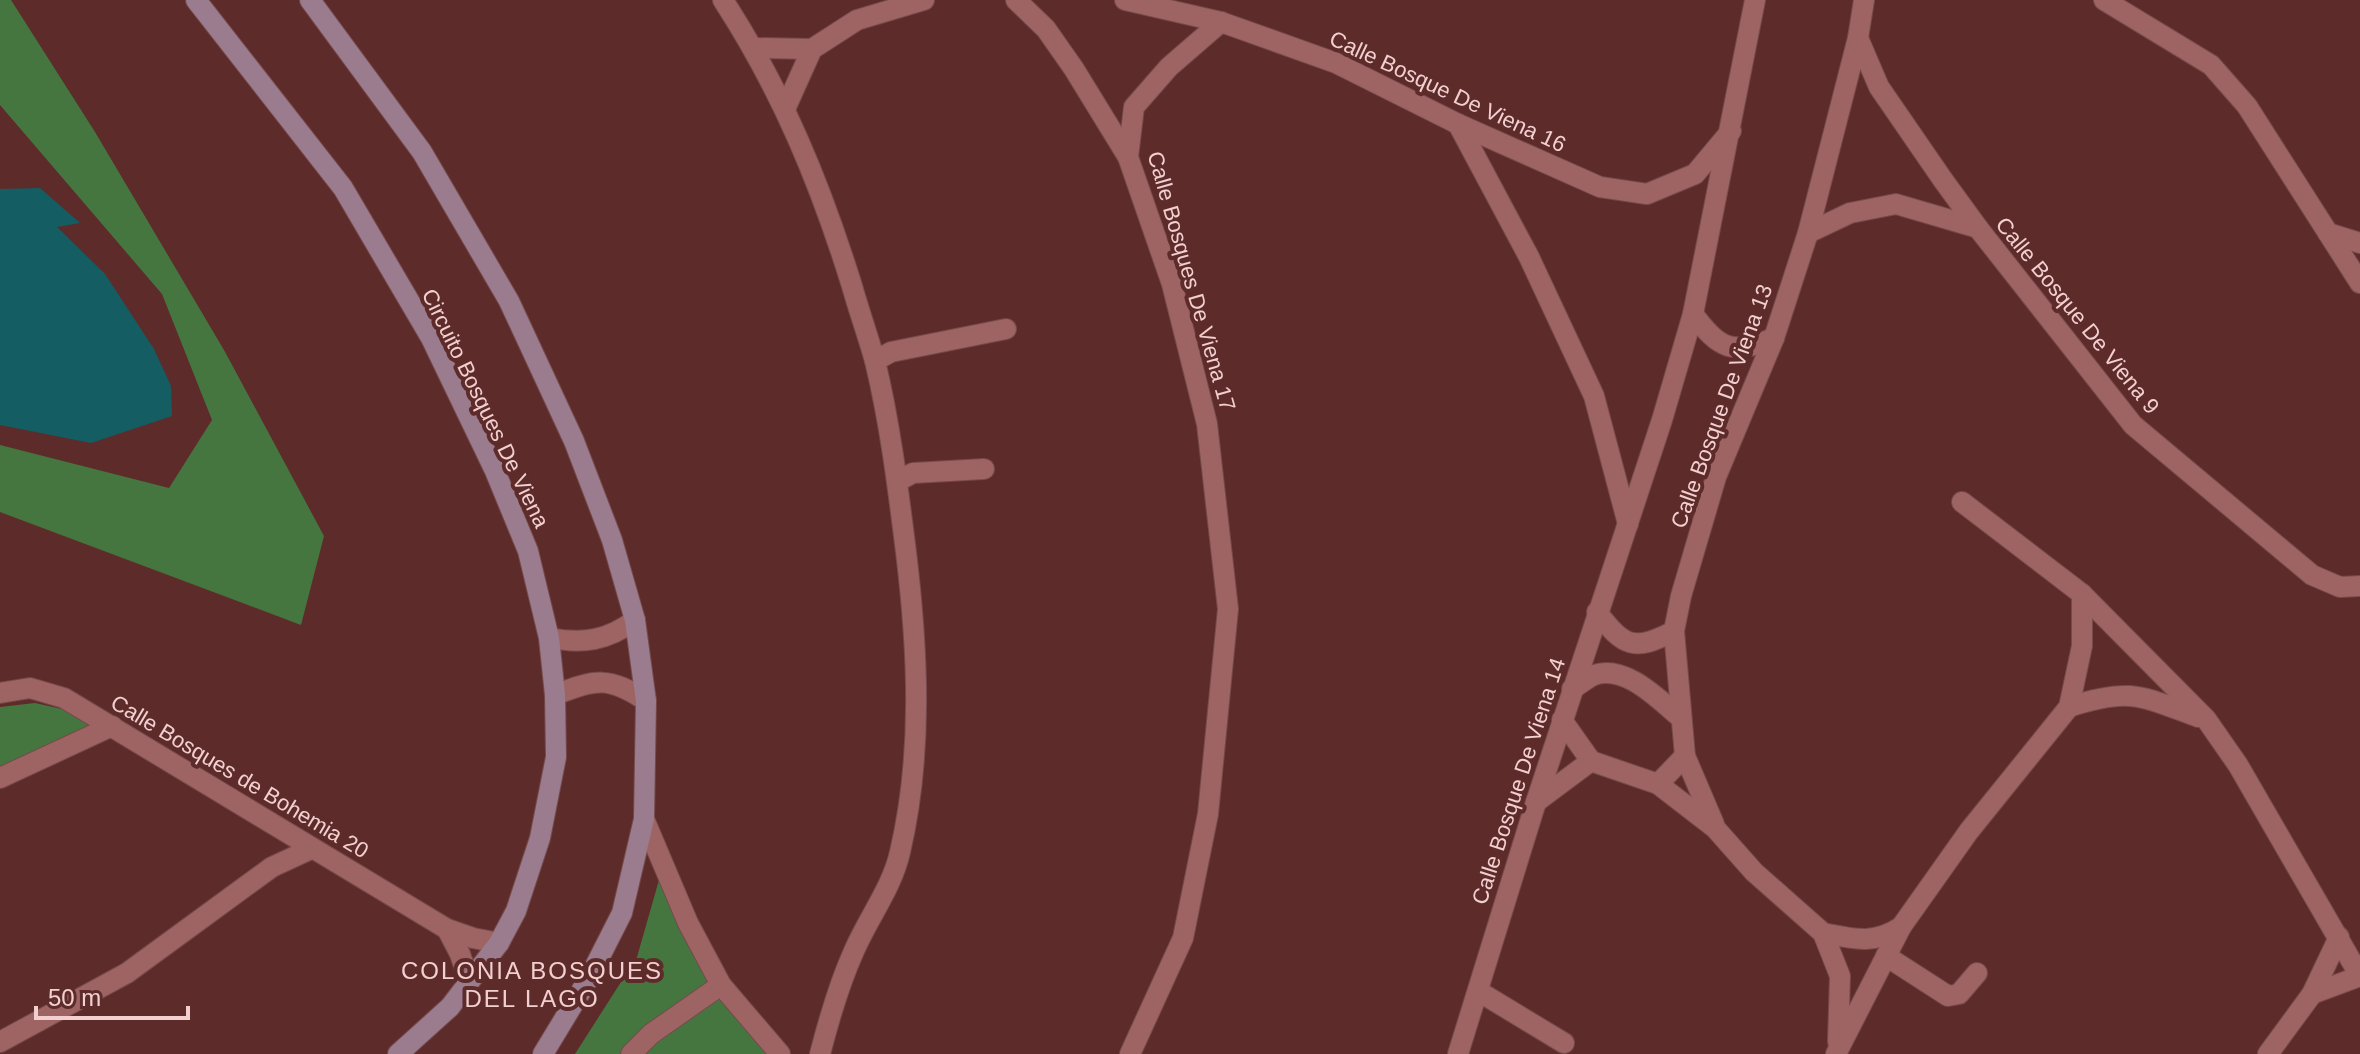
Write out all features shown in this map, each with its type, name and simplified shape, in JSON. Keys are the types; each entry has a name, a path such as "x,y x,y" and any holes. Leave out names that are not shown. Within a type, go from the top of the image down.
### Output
{"main road":[{"name":"Circuito Bosques De Viena","path":"196,0 343,188 431,338 495,471 528,551 549,638 555,695 556,757 540,838 516,911 499,943"},
{"path":"310,0 422,152 509,301 574,441 612,540 635,620 646,701 644,819 622,913 589,978 543,1054"},
{"path":"398,1054 450,1007 499,943"}],"street":[{"path":"723,0 755,48 786,107 833,225 875,361 898,481 916,634 914,768 900,855 854,950 834,1003 820,1054"},
{"path":"786,107 812,49 857,20 924,0"},
{"path":"1016,0 1053,39 1128,157"},
{"name":"Calle Bosque De Viena 16","path":"1125,0 1221,22 1336,63 1458,124 1600,187 1647,194 1695,174 1731,131"},
{"path":"1628,524 1693,314 1755,0"},
{"name":"Calle Bosque De Viena 13","path":"1715,828 1685,756 1674,631 1681,596 1716,477 1774,338 1808,233 1858,38 1864,0"},
{"path":"2104,0 2131,7 2211,65 2247,106 2360,283"},
{"name":"Calle Bosques De Viena 17","path":"1130,1054 1183,938 1208,814 1228,609 1207,424 1172,284 1128,157 1134,107 1169,67 1221,22"},
{"name":"Calle Bosque De Viena 9","path":"1858,38 1879,87 1978,228 2133,425 2312,575 2340,587 2360,586"},
{"path":"755,48 812,49"},
{"path":"1458,124 1529,257 1594,396 1628,524"},
{"path":"1808,233 1850,213 1896,204 1978,228"},
{"path":"2328,233 2360,243"},
{"path":"1693,314 1705,330 1724,346 1748,348 1774,338"},
{"path":"875,361 891,352 1006,329"},
{"path":"898,481 913,473 984,469"},
{"path":"1962,502 2082,594 2206,719 2238,765 2360,976 2312,994"},
{"name":"Calle Bosque De Viena 14","path":"1458,1054 1562,720 1628,524"},
{"path":"1837,1052 1901,927 1969,831 2069,707 2082,646 2082,594"},
{"path":"1597,612 1614,635 1629,642 1649,644 1674,631"},
{"path":"549,638 572,642 598,640 617,634 635,620"},
{"path":"1572,689 1595,675 1616,675 1642,686 1681,718"},
{"path":"555,695 600,681 622,685 646,701"},
{"name":"Calle Bosques de Bohemia 20","path":"0,693 30,688 64,698 447,929 499,943"},
{"path":"2069,707 2104,696 2128,694 2206,719"},
{"path":"1562,720 1591,761 1658,784 1715,828 1754,872 1823,933 1840,976 1837,1052"},
{"path":"0,778 112,726"},
{"path":"1658,784 1685,756"},
{"path":"1536,802 1591,761"},
{"path":"644,819 688,923 721,985 780,1054"},
{"path":"0,1042 127,973 272,867 311,849"},
{"path":"1823,933 1869,939 1885,937 1901,927"},
{"path":"447,929 469,981"},
{"path":"2268,1054 2312,994 2339,937"},
{"path":"1886,956 1948,996 1959,994 1977,973"},
{"path":"631,1054 651,1034 721,985"},
{"path":"1478,991 1564,1043"}],"green space":[{"path":"0,0 11,0 95,132 224,350 324,536 301,625 0,512 0,445 169,488 212,420 162,294 0,105"},
{"path":"35,703 71,711 92,726 0,769 0,707"},
{"path":"665,859 716,986 771,1054 575,1054 637,957"}],"water":[{"path":"40,188 80,223 57,227 105,274 154,349 171,386 172,416 91,443 0,425 0,189"}],"district":[{"name":"COLONIA BOSQUES DEL LAGO","path":"532,985"}]}
